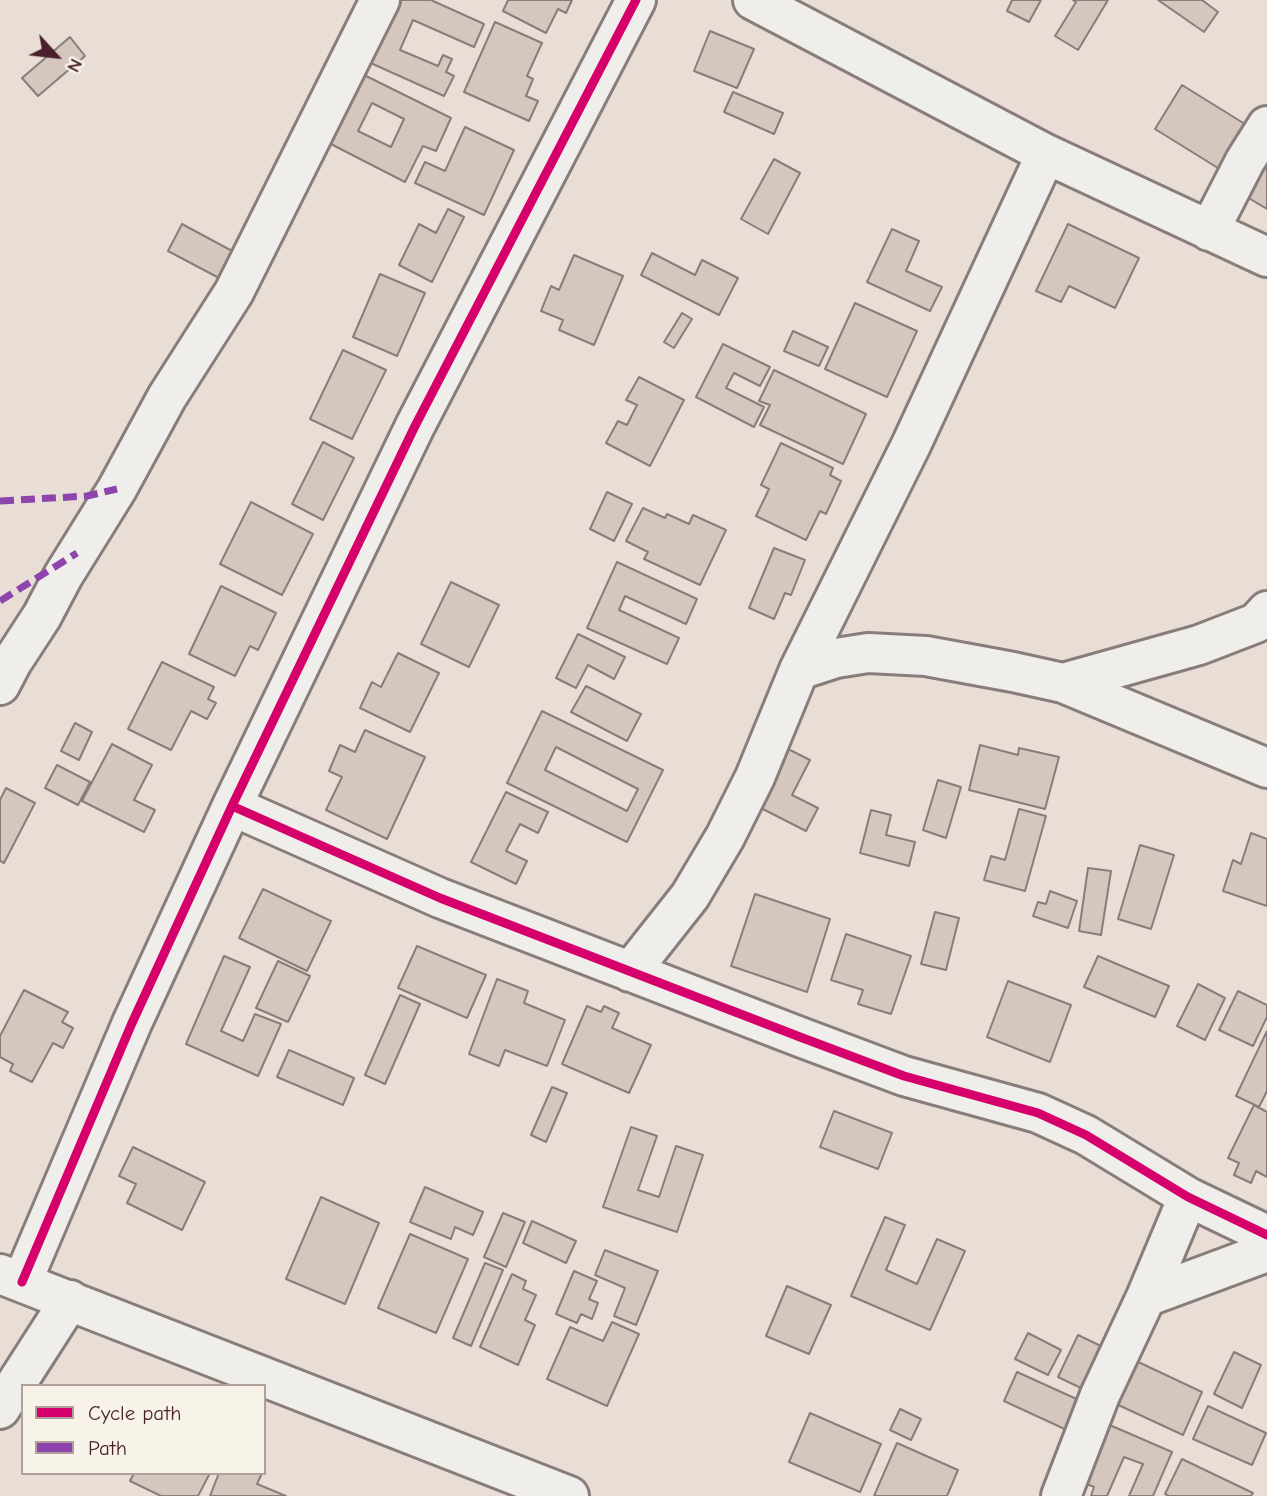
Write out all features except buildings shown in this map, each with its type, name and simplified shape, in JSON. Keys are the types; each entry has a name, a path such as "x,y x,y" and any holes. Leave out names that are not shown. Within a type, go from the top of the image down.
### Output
{"street":[{"path":"0,685 117,489 174,386 234,292 380,0"},
{"path":"569,1496 11,1278 232,806 415,426 636,0"},
{"path":"753,0 1046,154 1267,257"},
{"path":"1209,231 1245,161 1267,127"},
{"path":"630,972 690,896 725,837 755,777 799,670 911,444 1046,154"},
{"path":"1063,683 1199,645 1256,623 1267,611"},
{"path":"799,670 836,658 869,653 926,656 1063,683 1267,768"},
{"path":"232,806 440,898 630,972 904,1076 1038,1113 1086,1135 1188,1197 1267,1235"},
{"path":"1061,1496 1100,1395 1146,1297 1188,1197"},
{"path":"1146,1297 1267,1252"},
{"path":"0,1409 70,1300"}],"marked path":[{"path":"0,501 87,496 117,489"},
{"path":"0,601 77,553"}],"cycle path":[{"path":"22,1282 132,1023 232,806 415,426 636,0"},
{"path":"232,806 440,898 800,1037 904,1076 1038,1113 1086,1135 1188,1197 1267,1235"}]}
